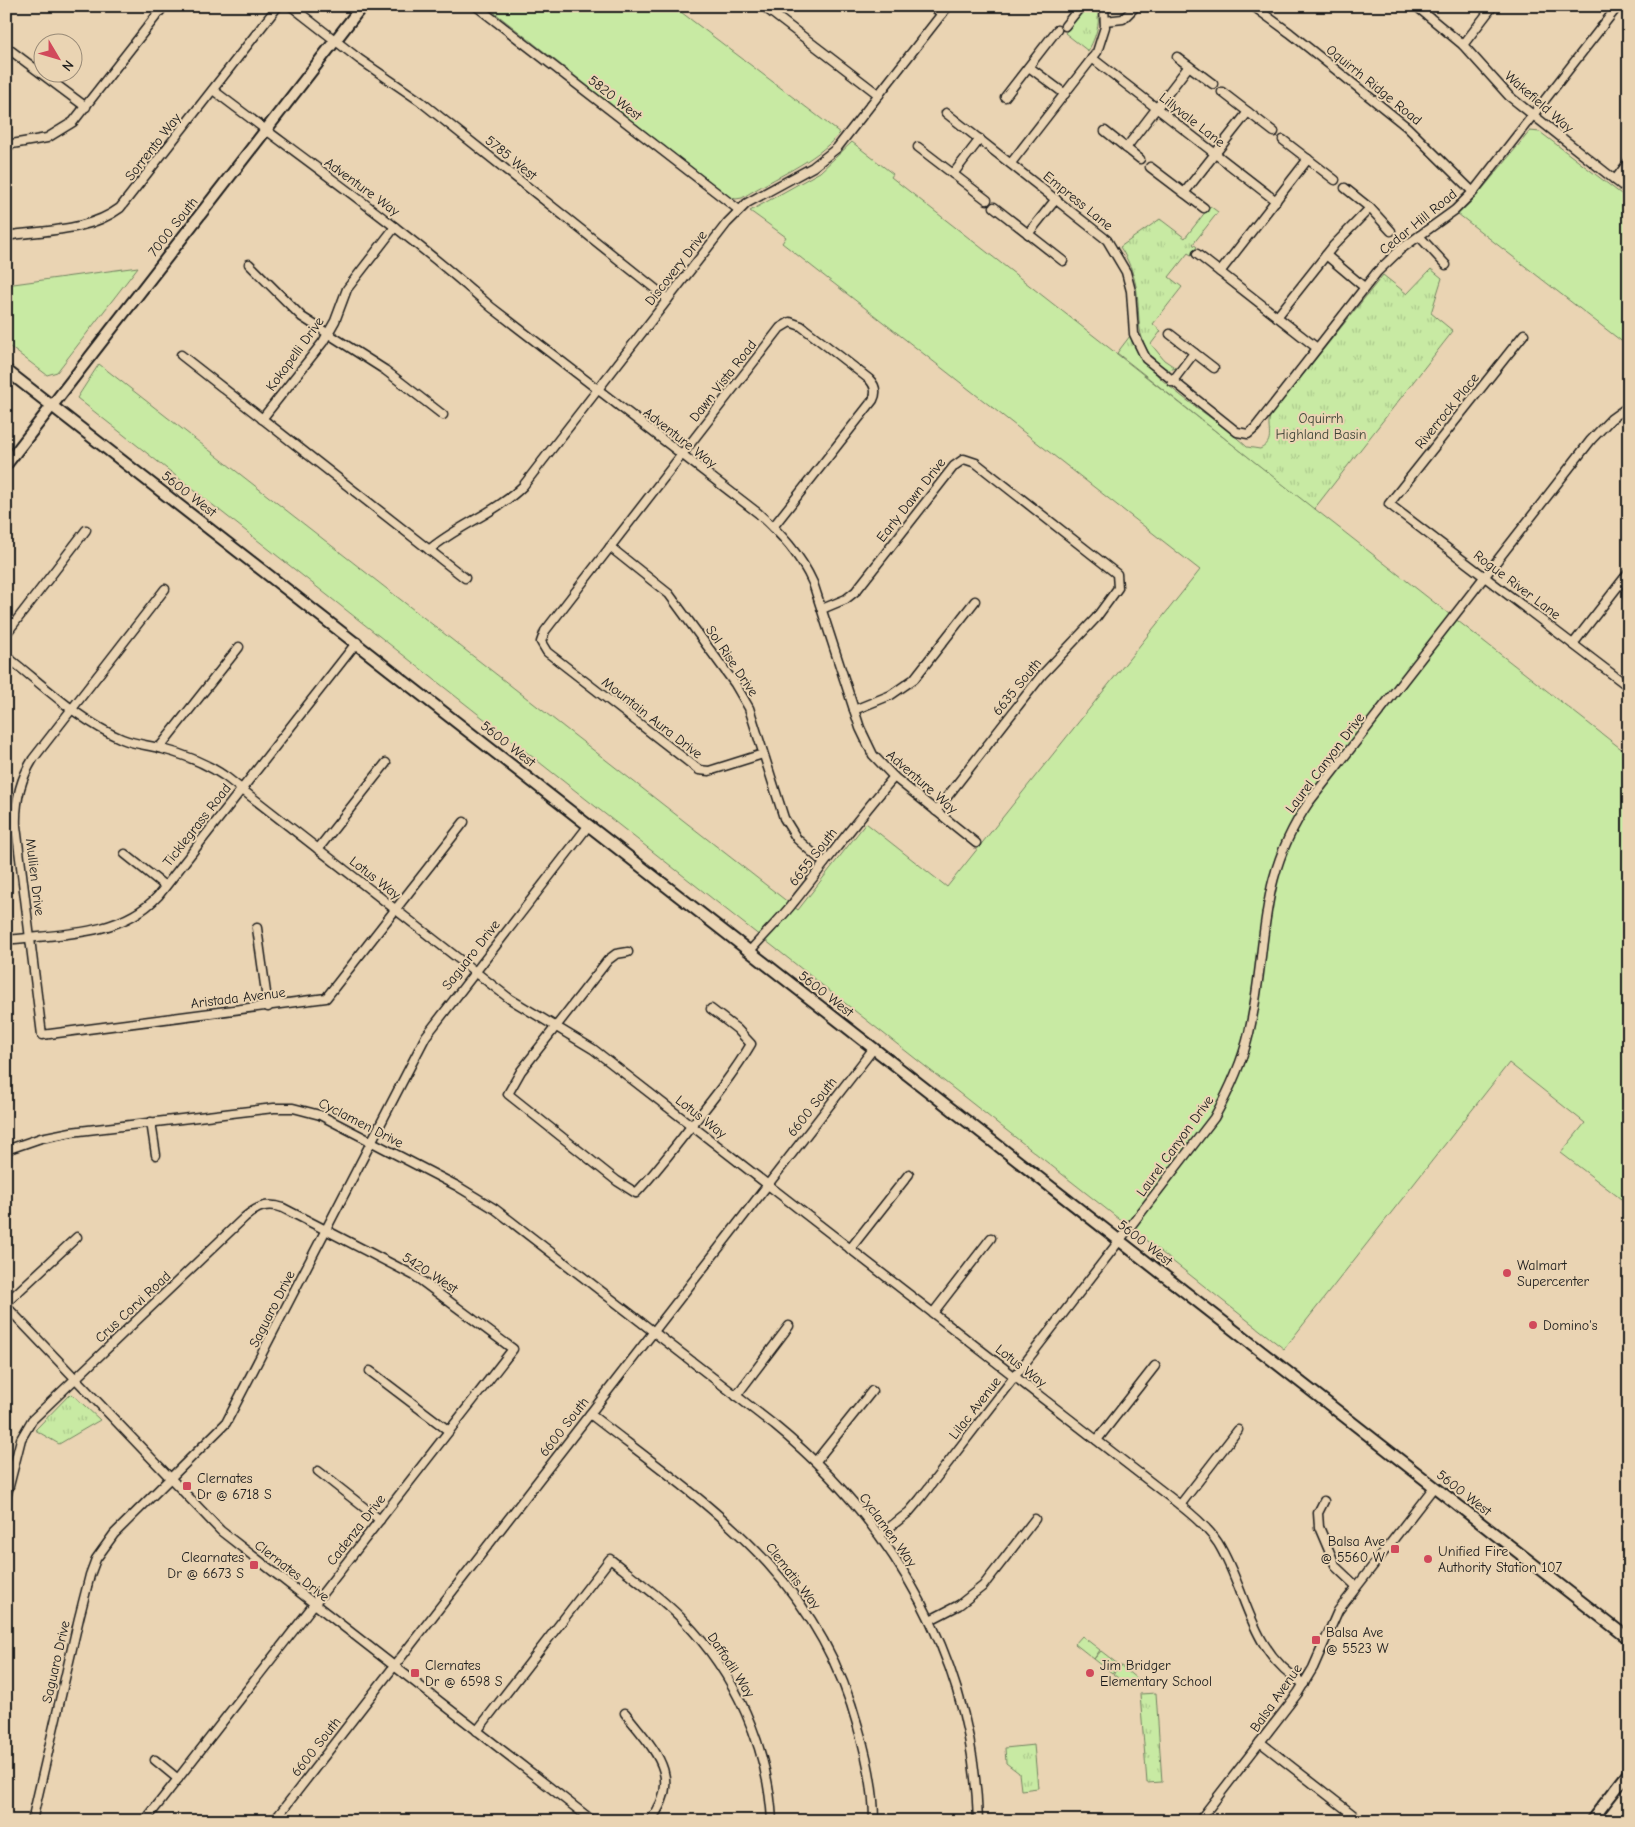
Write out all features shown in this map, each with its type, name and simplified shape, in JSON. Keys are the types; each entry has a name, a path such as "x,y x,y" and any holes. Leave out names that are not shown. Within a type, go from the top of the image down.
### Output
{"main road":[{"name":"7000 South","path":"6,465 362,6"},
{"name":"5600 West","path":"6,370 357,642 1120,1242 1629,1639"},
{"path":"1591,1821 1629,1772"}],"street":[{"path":"6,145 40,140 54,135 73,122 164,6"},
{"name":"Sorrento Way","path":"6,236 83,225 113,213 131,197 278,6"},
{"name":"5785 West","path":"291,6 335,41 420,101 668,299"},
{"name":"5820 West","path":"476,6 739,210"},
{"path":"763,6 879,95"},
{"path":"932,6 942,14"},
{"name":"Discovery Drive","path":"429,550 443,538 514,495 739,210 825,158 837,148 948,6"},
{"path":"1065,26 1081,6"},
{"path":"1010,163 1092,58 1100,45 1105,21 1104,6"},
{"path":"1105,21 1123,19 1136,6"},
{"name":"Oquirrh Ridge Road","path":"1252,6 1298,39 1407,127 1473,192"},
{"name":"Wakefield Way","path":"1416,6 1463,45 1496,83 1533,116 1629,191"},
{"path":"1463,45 1493,6"},
{"name":"Cedar Hill Road","path":"1251,433 1364,287 1389,260 1448,216 1473,192 1618,6"},
{"path":"1006,97 1058,30"},
{"path":"6,47 86,107"},
{"path":"1177,57 1213,84"},
{"name":"Lillyvale Lane","path":"1092,58 1276,201"},
{"path":"1126,148 1189,66"},
{"path":"1029,67 1064,94"},
{"name":"Adventure Way","path":"213,90 395,227 449,270 491,307 773,527 791,546 803,563 822,609 862,733 873,755 894,778 976,843"},
{"path":"1222,92 1274,132"},
{"path":"1184,193 1248,112"},
{"name":"Empress Lane","path":"946,113 1102,235 1117,253 1130,284 1134,328 1139,348 1150,363 1237,432 1242,434 1251,433"},
{"path":"1105,131 1140,159"},
{"path":"953,174 980,139"},
{"path":"1283,140 1335,180"},
{"path":"918,147 987,200"},
{"path":"1220,272 1308,159"},
{"path":"1614,180 1629,161"},
{"path":"1150,167 1204,208"},
{"path":"1345,188 1370,208 1391,231"},
{"path":"1028,234 1056,198"},
{"path":"994,207 1063,261"},
{"path":"1277,317 1326,255 1370,208"},
{"name":"Kokopelli Drive","path":"262,420 328,334 347,289 395,227"},
{"path":"1419,236 1446,265"},
{"path":"1197,254 1317,348"},
{"path":"1326,255 1364,287"},
{"path":"249,264 299,314 384,370 443,414"},
{"name":"Dawn Vista Road","path":"541,642 544,634 610,548 780,328 787,323 801,326 869,379 875,390 872,400 773,527"},
{"path":"1170,334 1214,368"},
{"name":"Riverrock Place","path":"1389,504 1524,334"},
{"path":"1172,382 1194,353"},
{"path":"181,356 465,578"},
{"name":"Laurel Canyon Drive","path":"1120,1242 1205,1131 1222,1104 1236,1074 1252,1019 1271,885 1280,856 1293,828 1309,802 1591,440 1629,406"},
{"name":"Early Dawn Drive","path":"822,609 846,600 856,591 954,466 964,459 976,462 1106,564 1115,572 1119,580"},
{"name":"Rogue River Lane","path":"1389,504 1629,687"},
{"path":"6,634 86,530"},
{"name":"Sol Rise Drive","path":"610,548 660,586 677,604 743,695 787,824 802,844 824,862"},
{"path":"1573,644 1629,572"},
{"name":"6635 South","path":"936,812 1042,675 1096,618 1118,588 1119,580"},
{"name":"Mullien Drive","path":"42,1035 16,826 17,795 23,777 33,759 164,589"},
{"path":"854,710 891,695 914,678 976,601"},
{"name":"Ticklegrass Road","path":"6,940 95,929 121,923 145,908 165,886 357,642"},
{"name":"Mountain Aura Drive","path":"541,642 547,652 699,770 707,771 763,754"},
{"path":"159,748 238,646"},
{"name":"Lotus Way","path":"6,656 72,708 117,737 198,761 220,773 510,999 555,1028 593,1048 1180,1505 1206,1528 1221,1548 1266,1650 1282,1669 1304,1684"},
{"path":"318,849 386,763"},
{"name":"6655 South","path":"750,951 790,907 873,800 894,778"},
{"name":"Aristada Avenue","path":"42,1035 326,998 464,822"},
{"name":"Saguaro Drive","path":"32,1821 90,1575 96,1559 110,1539 226,1423 426,1036 589,825"},
{"path":"125,854 165,886"},
{"path":"257,928 268,1007"},
{"path":"628,952 616,954 608,960 522,1071 508,1094 616,1181 636,1193 652,1177 692,1126 739,1064 751,1044 737,1029 711,1009"},
{"name":"6600 South","path":"274,1821 874,1048"},
{"name":"Cyclamen Drive","path":"6,1150 56,1135 151,1122 274,1108 293,1108 320,1116 489,1205 654,1332"},
{"path":"151,1122 156,1155"},
{"path":"850,1249 909,1174"},
{"name":"Crus Corvi Road","path":"7,1495 18,1449 26,1429 75,1379 258,1207 276,1205 326,1230"},
{"name":"5420 West","path":"326,1230 415,1276 513,1349"},
{"path":"6,1305 77,1237"},
{"path":"933,1313 991,1238"},
{"name":"Lilac Avenue","path":"880,1535 915,1506 1120,1242"},
{"name":"Clernates Drive","path":"6,1305 221,1531 593,1821"},
{"path":"736,1396 789,1326"},
{"name":"Cyclamen Way","path":"654,1332 816,1462 847,1494 880,1535 907,1577 930,1620 950,1670 965,1721 975,1777 978,1821"},
{"name":"Cadenza Drive","path":"145,1821 513,1349"},
{"path":"1097,1440 1155,1366"},
{"path":"370,1371 448,1431"},
{"path":"816,1462 872,1392"},
{"name":"Clematis Way","path":"590,1414 720,1515 743,1536 784,1581 811,1618 841,1674 852,1702 866,1755 874,1821"},
{"path":"1180,1505 1238,1430"},
{"path":"318,1471 380,1520"},
{"name":"Balsa Avenue","path":"1199,1821 1304,1684 1333,1619 1356,1586 1434,1487"},
{"path":"1324,1501 1318,1513 1319,1527 1334,1564 1356,1586"},
{"path":"930,1620 959,1605 979,1590 1036,1519"},
{"name":"Daffodil Way","path":"477,1731 610,1559 679,1616 700,1639 723,1671 744,1709 760,1752 768,1783 772,1821"},
{"path":"625,1713 657,1753 665,1774 664,1797 650,1821"},
{"path":"1260,1742 1361,1821"},
{"path":"155,1760 178,1778"}],"green space":[{"path":"486,6 673,6 840,133 818,153 794,169 742,198 729,197"},
{"path":"1095,6 1098,23 1088,51 1065,33 1087,7"},
{"path":"1530,131 1540,132 1629,200 1629,347 1458,214 1475,198"},
{"path":"852,142 893,174 891,177 1629,755 1629,1205 1561,1153 1585,1123 1509,1063 1284,1349 77,398 99,364 798,910 866,823 947,887 1200,570 782,243 786,237 750,211 820,172"},
{"path":"1210,206 1218,212 1193,244 1197,247 1191,255 1188,253 1169,277 1182,287 1153,324 1161,331 1151,344 1164,360 1176,368 1169,370 1154,359 1143,342 1139,324 1135,281 1128,261 1120,247 1160,219 1185,238"},
{"path":"138,267 57,372 47,375 6,344 6,285"},
{"name":"Oquirrh Highland Basin","path":"1431,269 1442,278 1431,313 1453,331 1314,509 1117,353 1130,336 1138,352 1149,367 1164,382 1247,447 1260,449 1265,446 1269,439 1270,416 1383,275 1407,294"},
{"path":"71,1393 100,1420 59,1444 35,1430"},
{"path":"1082,1636 1100,1650 1094,1659 1075,1644"},
{"path":"1101,1651 1119,1665 1112,1673 1094,1659"},
{"path":"1120,1665 1137,1679 1131,1688 1113,1674"},
{"path":"1156,1693 1162,1782 1147,1783 1140,1694"},
{"path":"1034,1745 1038,1788 1021,1790 1019,1773 1006,1763 1005,1748"}],"place":[{"name":"Walmart Supercenter","path":"1507,1273"},
{"name":"Domino's","path":"1533,1325"},
{"name":"Clernates Dr @ 6718 S","path":"187,1486"},
{"name":"Balsa Ave @ 5560 W","path":"1395,1549"},
{"name":"Unified Fire Authority Station 107","path":"1428,1559"},
{"name":"Clearnates Dr @ 6673 S","path":"254,1565"},
{"name":"Balsa Ave @ 5523 W","path":"1316,1640"},
{"name":"Clernates Dr @ 6598 S","path":"415,1673"},
{"name":"Jim Bridger Elementary School","path":"1090,1673"}]}
